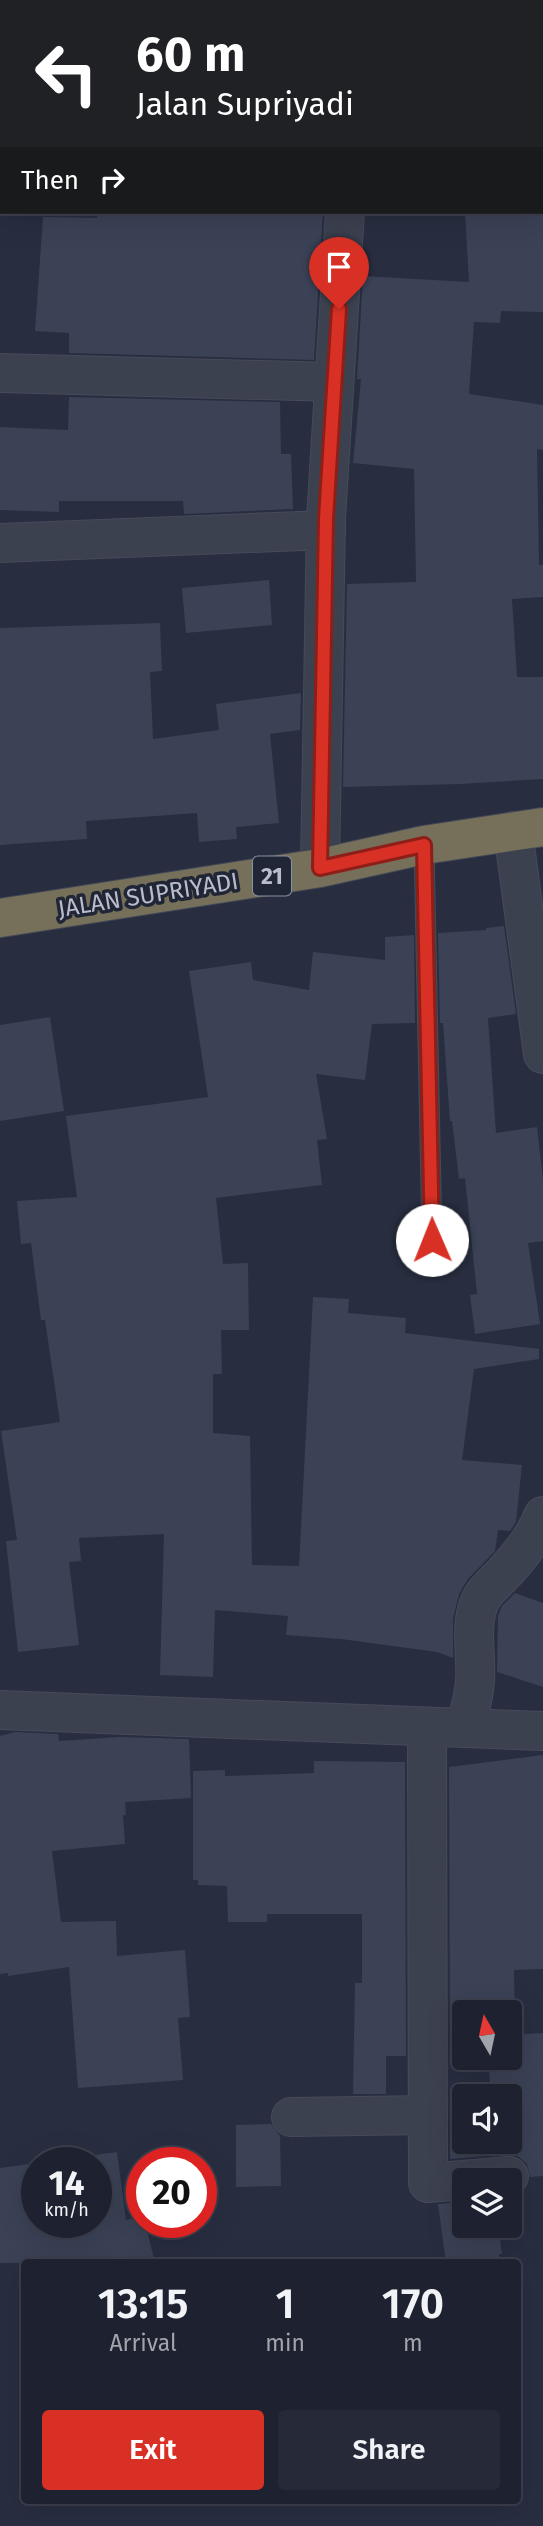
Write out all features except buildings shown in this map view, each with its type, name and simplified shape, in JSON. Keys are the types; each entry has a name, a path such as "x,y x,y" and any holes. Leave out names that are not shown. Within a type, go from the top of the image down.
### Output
{"highway":[{"name":"JALAN SUPRIYADI","path":"0,918 320,868 424,845 528,829"}],"street":[{"path":"320,868 326,530 345,214"},
{"path":"0,373 334,382"},
{"path":"0,542 326,530"},
{"path":"528,829 543,1055"},
{"path":"465,1728 475,1682 474,1638 479,1603 516,1560 538,1529 543,1516"},
{"path":"0,1710 543,1731"},
{"path":"427,1727 428,2183 452,2181"},
{"path":"291,2116 428,2115"}],"lane":[{"path":"424,845 432,1240"}],"route":[{"path":"339,309 326,519 320,868 424,845 432,1240"}]}
